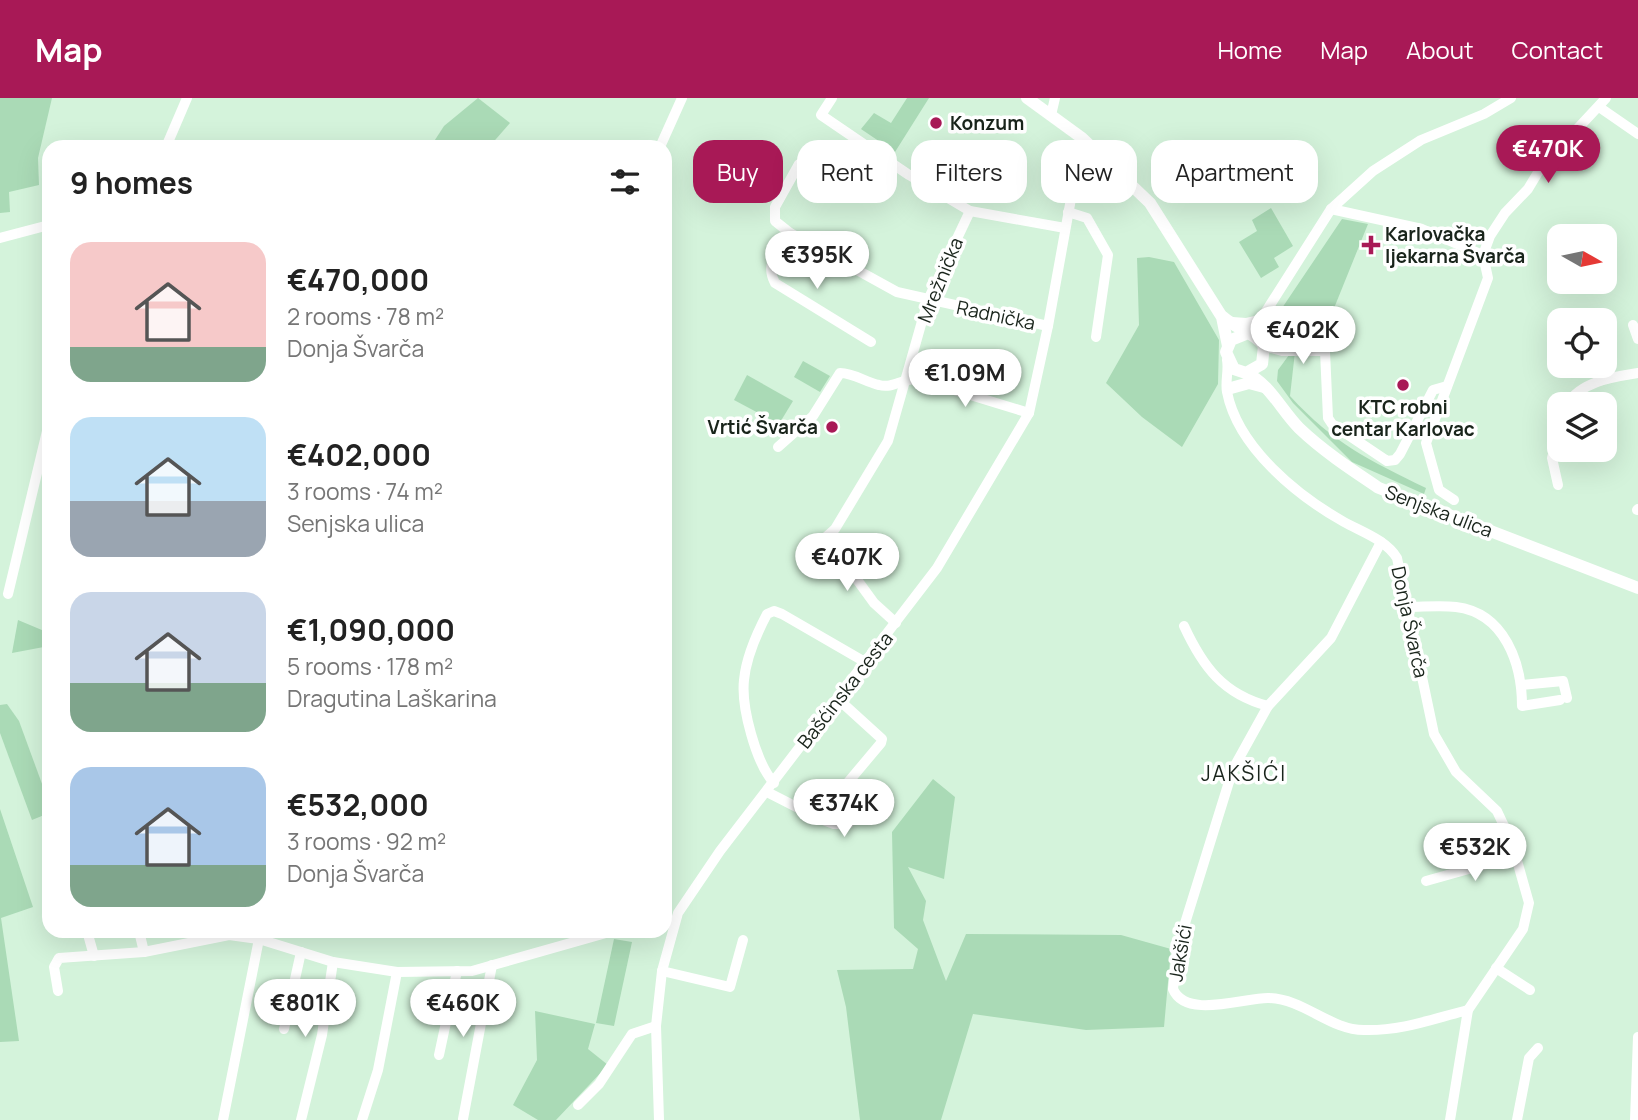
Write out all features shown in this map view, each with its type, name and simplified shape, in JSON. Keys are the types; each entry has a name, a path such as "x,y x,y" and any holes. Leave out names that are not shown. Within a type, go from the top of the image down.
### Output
{"main road":[{"path":"1027,98 1083,138"},
{"path":"1137,190 1150,203 1225,319 1246,334 1256,337 1264,352 1264,375 1268,388"},
{"path":"1225,319 1246,324 1265,317"},
{"path":"1225,319 1227,352 1234,369 1246,373 1258,368 1264,352"},
{"path":"1227,352 1236,336 1246,334"},
{"name":"Senjska ulica","path":"1246,373 1268,388 1301,430 1346,467 1379,488 1638,588"},
{"path":"1230,392 1249,383 1268,388"}],"street":[{"path":"169,140 187,98"},
{"path":"663,140 682,98"},
{"path":"832,98 821,114 909,175 970,211 1065,228"},
{"path":"1051,115 1055,98"},
{"path":"1246,334 1265,317 1308,241 1331,209 1373,170 1396,155 1511,98"},
{"path":"1454,500 1439,490 1426,443 1488,278 1483,255 1490,236 1505,213 1528,189 1540,169 1602,101 1638,134"},
{"path":"797,168 775,207 775,221 790,233 771,262 769,273 775,283 871,342"},
{"name":"Bašćinska cesta","path":"672,924 720,851 937,568 1029,413 1070,203"},
{"path":"1331,209 1422,229 1483,255"},
{"name":"Mrežnička","path":"896,623 874,603 826,537 835,529 888,440 928,300 970,211"},
{"path":"1068,212 1087,218 1108,255 1096,337"},
{"path":"0,238 42,227"},
{"name":"Radnička","path":"790,233 897,292 1048,326"},
{"path":"1265,317 1264,352 1325,351 1328,418 1332,424 1387,461 1395,460 1401,454 1433,390 1447,386"},
{"path":"1633,325 1638,339"},
{"name":"Donja Švarča","path":"1227,352 1230,392 1250,439 1281,478 1329,513 1381,542 1397,558 1434,734 1456,772 1497,811 1525,886 1528,911 1523,929 1468,1010 1450,1120"},
{"path":"778,447 813,416 840,373 880,386 894,385 907,378 1029,413"},
{"path":"1230,392 1239,376 1246,373"},
{"path":"1577,392 1587,385 1638,373"},
{"path":"8,594 42,450"},
{"path":"1553,462 1558,485"},
{"name":"Jakšići","path":"1381,542 1331,638 1268,706 1244,746 1225,793 1177,949 1173,973 1175,993 1196,1003 1219,1006 1261,998 1284,1000 1307,1007 1347,1028 1361,1031 1400,1030 1468,1010"},
{"path":"1407,607 1458,607 1488,620 1510,643 1522,685 1521,706 1563,699 1563,681 1522,685"},
{"path":"858,812 848,824 834,824 818,818 770,787 754,750 743,681 759,628 767,614 774,611 866,662"},
{"path":"1184,626 1207,670 1228,690 1246,700 1268,706"},
{"path":"818,818 881,739 838,699"},
{"path":"1426,881 1515,856"},
{"path":"672,915 678,913"},
{"path":"89,938 94,956"},
{"path":"141,938 144,952"},
{"path":"58,991 54,967 59,958 144,952 214,938"},
{"path":"252,938 333,962 397,972 457,971 492,965 588,938"},
{"name":"Bašćinska cesta","path":"659,1120 656,1026 668,938"},
{"path":"223,1120 259,939"},
{"path":"662,971 730,987 743,940"},
{"path":"284,1029 301,952"},
{"path":"300,1120 322,1035 333,962"},
{"path":"463,1119 492,965"},
{"path":"1496,968 1530,990"},
{"path":"439,1055 457,971"},
{"path":"362,1120 378,1070 397,972"},
{"path":"578,1105 599,1084 632,1034 656,1026"},
{"path":"1635,1120 1638,1037"},
{"path":"1517,1120 1529,1058 1538,1048"}],"green space":[{"path":"0,98 52,98 38,158 39,185 9,192 10,212 0,213"},
{"path":"478,98 510,123 495,140 435,140 444,126"},
{"path":"907,98 929,98 897,149 897,140 877,140 861,129 874,113 891,123"},
{"path":"1271,208 1293,246 1274,258 1279,267 1261,278 1239,242 1257,231 1252,220"},
{"path":"1342,219 1368,224 1324,333 1296,343 1290,396 1337,439 1426,488 1424,494 1352,462 1293,403 1277,381 1278,370 1289,355 1288,345 1277,331 1278,314"},
{"path":"1149,257 1174,262 1219,340 1218,384 1182,447 1142,417 1106,383 1139,325 1137,258"},
{"path":"803,361 830,376 820,392 794,377"},
{"path":"747,375 793,401 779,424 734,400"},
{"path":"18,620 42,630 42,647 12,653"},
{"path":"7,704 19,721 42,784 42,816 32,820 0,733 0,705"},
{"path":"933,779 955,797 944,879 908,867 926,901 923,920 946,981 966,934 1121,935 1171,949 1164,1027 1086,1030 973,1014 941,1120 860,1120 846,1007 837,970 913,969 918,949 894,928 892,832"},
{"path":"0,809 33,907 1,918 19,1041 0,1042"},
{"path":"614,939 632,942 614,1026 596,1023"},
{"path":"535,1011 595,1024 588,1049 608,1065 556,1120 538,1120 513,1105 537,1060"}],"place":[{"name":"Konzum","path":"936,123"},
{"name":"Karlovačka ljekarna Švarča","path":"1371,245"},
{"name":"KTC robni centar Karlovac","path":"1403,385"},
{"name":"Vrtić Švarča","path":"832,427"}],"district":[{"name":"JAKŠIĆI","path":"1244,773"}]}
